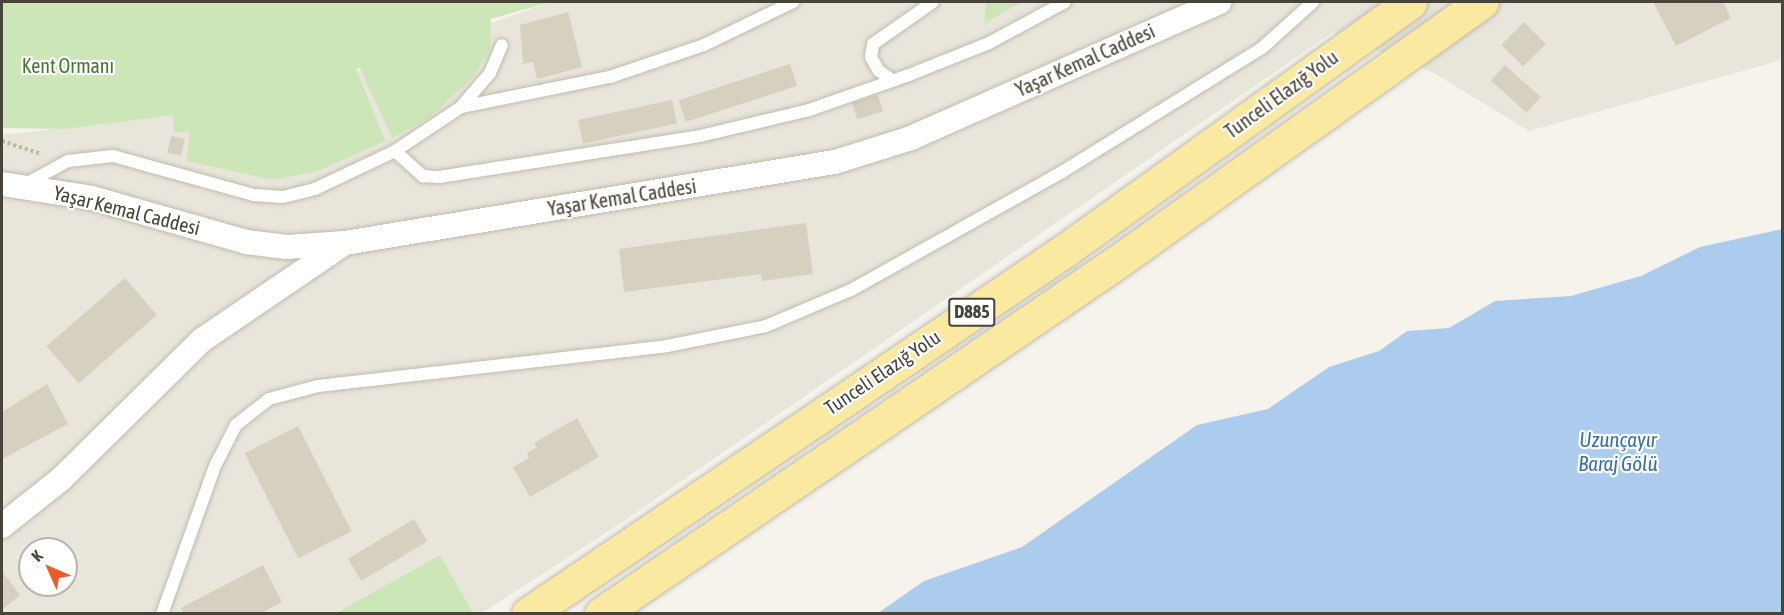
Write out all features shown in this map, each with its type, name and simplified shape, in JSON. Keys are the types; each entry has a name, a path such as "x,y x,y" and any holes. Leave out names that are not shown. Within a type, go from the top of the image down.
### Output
{"main road":[{"name":"Tunceli Elazığ Yolu","path":"528,614 1064,250 1410,2"},
{"name":"Tunceli Elazığ Yolu","path":"601,614 1117,262 1482,2"}],"street":[{"name":"Yaşar Kemal Caddesi","path":"13,184 92,198 246,242 287,247 345,243 835,162 911,138 1219,2"},
{"path":"2,526 61,478 202,340 345,243"}],"lane":[{"path":"461,107 610,77 714,41 793,2"},
{"path":"892,80 875,64 873,44 933,2"},
{"path":"395,151 423,176 439,177 578,158 787,115 892,80 989,43 1065,2"},
{"path":"162,614 215,466 236,425 269,399 318,386 667,346 766,326 851,290 1062,172 1262,48 1313,2"},
{"path":"13,184 68,160 113,156 254,195 283,197 357,173 461,107 490,73 502,45"}],"path":[{"path":"2,141 68,160"}],"shaded area":[{"path":"550,2 986,2 984,24 1022,2 1782,2 1782,60 1529,131 1434,73 1333,32 618,525 482,613 473,613 440,555 336,613 2,614 2,135 173,115 190,130"}],"green space":[{"name":"Kent Ormanı","path":"2,2 550,2 491,19 490,49 473,77 430,117 392,138 360,68 356,69 385,141 318,171 272,180 187,161 190,131 174,133 173,115 64,129 2,128"},
{"path":"986,2 1022,2 984,24"},
{"path":"440,555 473,613 336,613"}],"water":[{"name":"Uzunçayır Baraj Gölü","path":"1782,229 1782,613 878,613 924,581 1022,547 1197,425 1268,409 1329,367 1379,351 1407,331 1449,328 1495,301 1571,296 1641,276 1700,247"}],"building":[{"path":"1653,2 1723,2 1731,18 1676,46"},
{"path":"568,12 582,67 537,79 533,62 523,64 520,25"},
{"path":"1524,22 1546,44 1523,67 1501,45"},
{"path":"790,64 797,86 686,122 679,100"},
{"path":"1505,65 1541,97 1527,113 1491,81"},
{"path":"878,95 883,111 857,119 852,103"},
{"path":"672,100 677,123 583,143 578,120"},
{"path":"171,136 185,139 181,156 167,153"},
{"path":"806,223 813,274 762,281 761,274 624,292 619,249"},
{"path":"125,278 157,315 79,383 47,346"},
{"path":"47,384 68,424 2,459 2,412"},
{"path":"577,418 599,457 530,497 513,467 529,458 527,453 537,447 534,443"},
{"path":"298,426 352,531 298,558 245,453"},
{"path":"414,519 427,541 361,581 348,559"},
{"path":"263,565 282,602 259,614 184,614 181,608"},
{"path":"2,571 18,592 18,597 2,610"}]}
